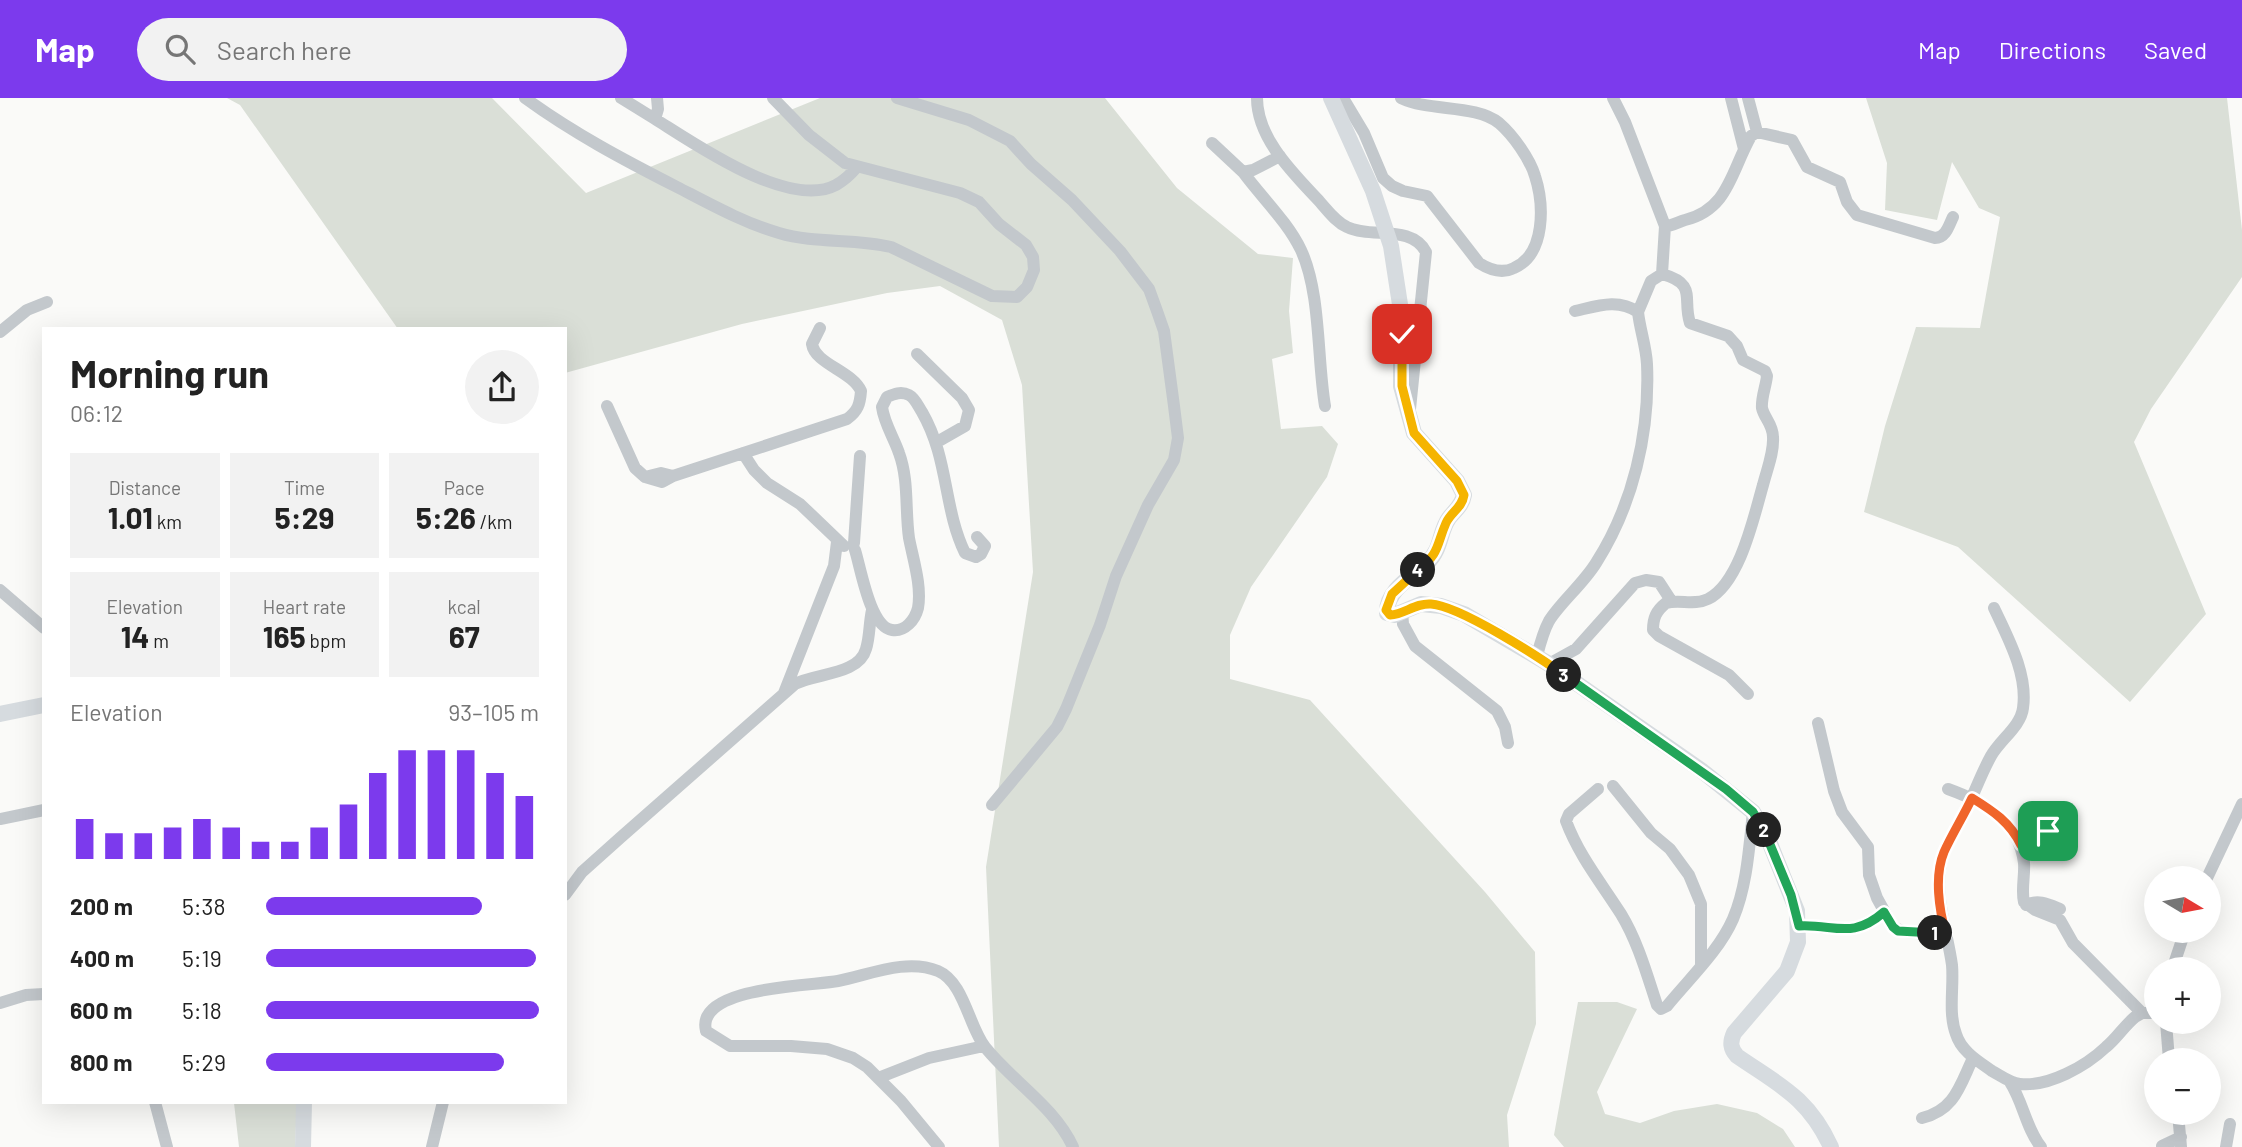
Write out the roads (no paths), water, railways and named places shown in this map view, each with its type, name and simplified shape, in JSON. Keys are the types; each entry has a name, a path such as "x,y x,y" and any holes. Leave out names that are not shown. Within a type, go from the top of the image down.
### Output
{"main road":[{"path":"1331,98 1373,191 1391,246 1401,312 1402,386 1417,438 1433,451 1457,481 1464,495 1460,508 1446,525 1434,556 1392,594 1387,613 1395,615 1421,604 1441,606 1464,614 1543,660 1701,770 1753,812 1767,836 1791,895 1799,926 1798,942 1787,971 1739,1024 1731,1042 1732,1049 1737,1056 1781,1084 1799,1100 1817,1121 1831,1147"},
{"path":"0,714 42,705"},
{"path":"303,1147 304,1104"}],"street":[{"path":"525,98 566,127 619,158 709,203 779,233 891,247 992,296 1017,297 1027,287 1034,270 1033,257 1026,245 993,218 979,202 960,193 845,163 822,146 773,98"},
{"path":"621,98 702,149 771,184 820,190 836,185 856,168"},
{"path":"655,119 657,98"},
{"path":"897,98 969,120 1010,141 1120,251 1149,289 1164,331 1178,438 1174,460 1148,505 1116,576 1100,625 1066,709 1056,727 992,805"},
{"path":"1248,98 1258,104 1268,136 1280,156 1336,220 1349,228 1405,236 1420,242 1426,251 1410,417"},
{"path":"1343,98 1364,133 1383,178 1395,187 1421,193 1431,200 1479,263 1487,268 1506,272 1521,264 1534,251 1538,236 1540,198 1535,175 1506,130 1487,117 1419,105 1401,98"},
{"path":"1613,98 1625,121 1665,226 1662,274"},
{"path":"1731,98 1744,149"},
{"path":"1748,98 1757,132"},
{"path":"1665,226 1697,217 1712,209 1723,197 1744,149 1751,136 1757,132 1792,140 1807,167 1840,182 1847,202 1857,215 1935,239 1945,233 1953,217"},
{"path":"1212,143 1243,172 1287,225 1302,252 1310,278 1325,406"},
{"path":"1243,172 1253,170 1280,156"},
{"path":"1672,601 1659,582 1646,580 1635,583 1576,649 1543,660 1544,631 1551,618 1597,562 1628,499 1644,430 1647,385 1645,342 1638,312 1651,281 1662,274 1673,277 1687,292 1690,323 1728,336 1737,346 1743,360 1765,372 1762,407 1770,421 1772,452 1751,528 1728,580 1710,598 1699,602 1666,603 1655,614 1653,630 1659,636 1729,675 1748,694"},
{"path":"0,332 27,310 47,302"},
{"path":"1575,311 1619,304 1628,305 1638,312"},
{"path":"607,406 635,468 645,477 661,473 673,475 847,419 859,408 861,391 858,385 813,349 820,328"},
{"path":"917,354 962,398 969,410 965,425 937,442"},
{"path":"860,456 849,545 872,610 883,626 900,630 906,626 915,616 919,600 902,465 883,413 885,399 899,393 911,396 923,414 937,442 959,539 965,552 976,557 985,546 977,537"},
{"path":"743,453 767,483 800,504 849,545"},
{"path":"783,694 834,566 849,545"},
{"path":"0,590 42,626"},
{"path":"1948,789 1972,798 2001,817 2019,842 2025,872 2023,898 2026,905 2060,920 2073,943 2142,1013 2127,1023 2103,1050 2070,1071 2033,1084 2010,1082 1973,1058 1962,1046 1954,1027 1953,974 1941,907 1940,869 1944,853 1972,798 1991,755 2023,713 2024,698 2016,660 1994,608"},
{"path":"567,892 582,872 783,694 804,680 844,669 861,659 866,650 872,610"},
{"path":"1402,611 1404,624 1415,646 1497,711 1505,727 1508,743"},
{"path":"1818,723 1842,812 1868,847 1870,876 1893,927 1898,931 1946,934"},
{"path":"1613,786 1651,833 1670,849 1689,875 1701,904 1701,964"},
{"path":"1598,789 1569,814 1566,821 1579,852 1627,926 1658,1008 1667,1006 1726,932 1738,906 1746,871 1753,812"},
{"path":"2213,866 2242,803"},
{"path":"0,819 42,810"},
{"path":"2019,842 2030,818"},
{"path":"2019,842 2048,831"},
{"path":"2026,905 2040,902 2060,909"},
{"path":"1799,926 1851,930 1869,923 1884,912"},
{"path":"939,1147 901,1101 853,1058 827,1049 730,1046 706,1031 705,1018 709,1012 744,993 836,981 890,968 918,967 939,972 950,981 984,1046 1044,1108 1069,1138 1073,1147"},
{"path":"0,1003 26,995 42,994"},
{"path":"878,1078 929,1058 984,1046"},
{"path":"1922,1118 1937,1113 1950,1104 1973,1058"},
{"path":"2010,1082 2041,1147"},
{"path":"156,1104 167,1147"},
{"path":"432,1147 443,1104"},
{"path":"2226,1147 2230,1124"},
{"path":"2161,1146 2181,1142"}]}
